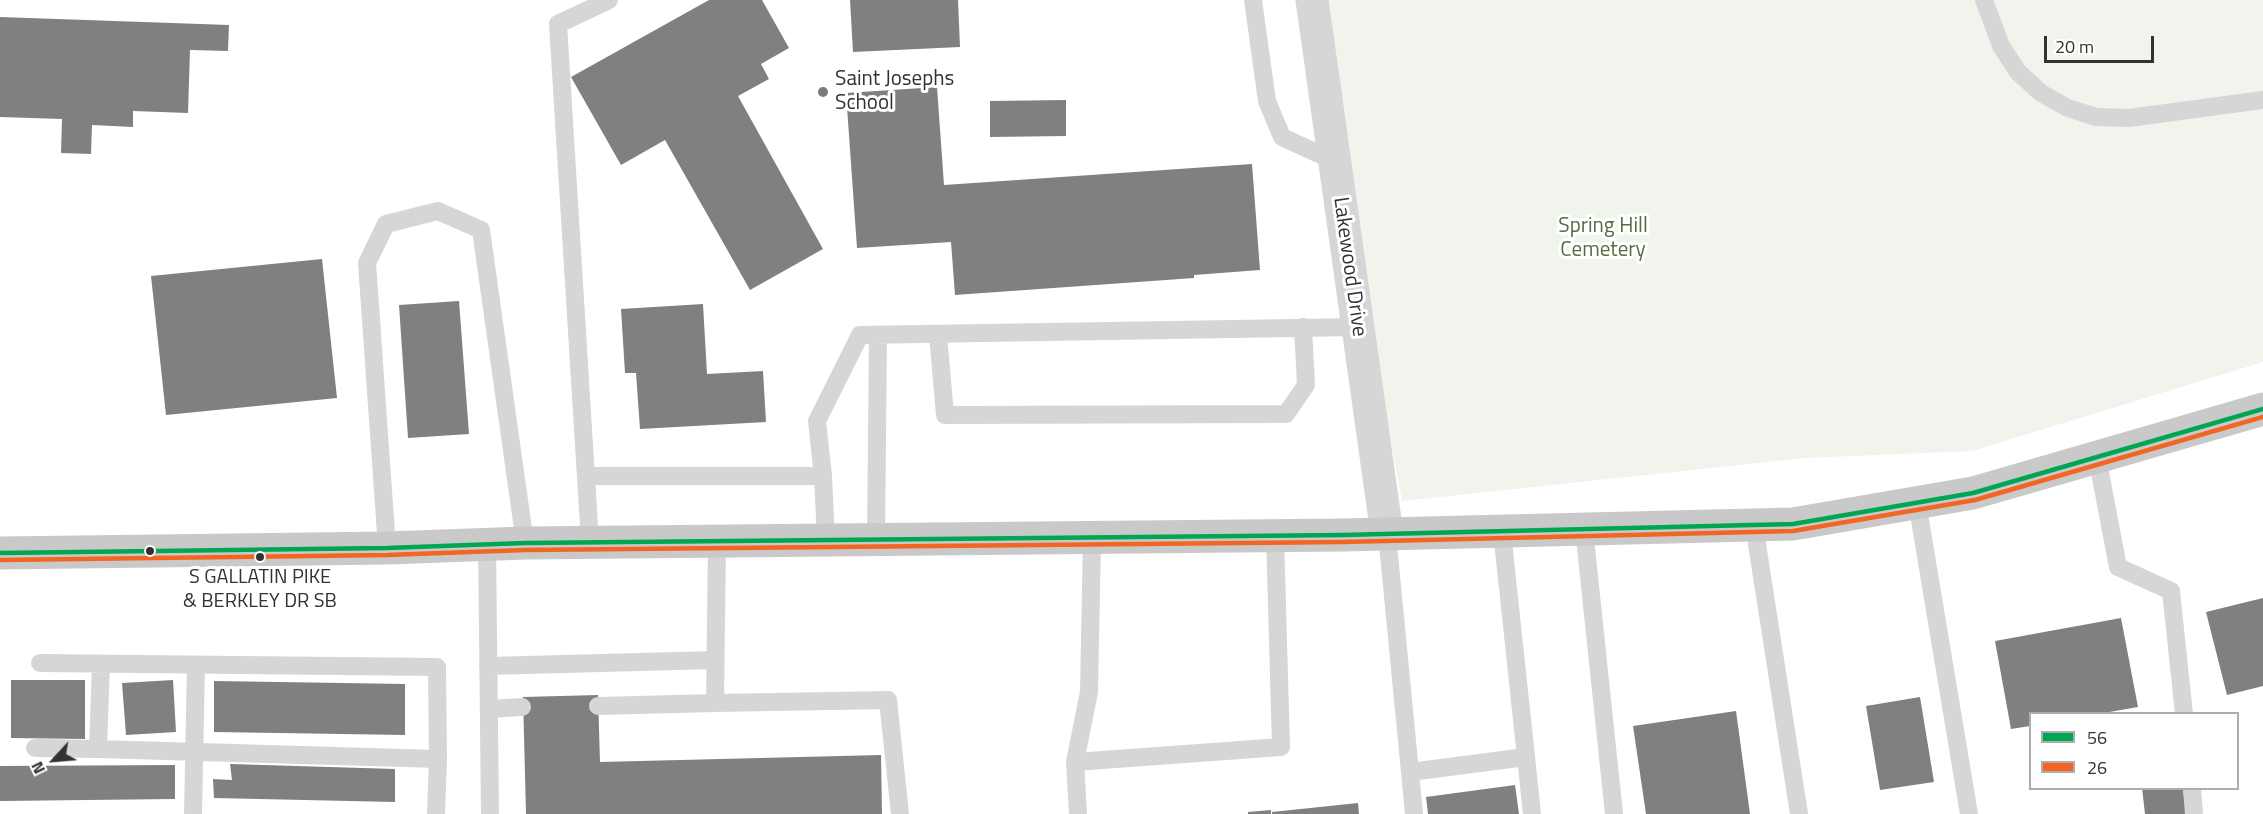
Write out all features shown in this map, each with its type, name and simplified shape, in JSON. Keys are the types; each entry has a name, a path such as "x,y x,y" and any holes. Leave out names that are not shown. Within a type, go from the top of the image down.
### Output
{"main road":[{"path":"0,553 387,548 590,542 1387,534 1793,524 1973,493 2263,409"}],"street":[{"name":"Lakewood Drive","path":"1312,0 1387,534"}],"lane":[{"path":"590,542 558,24 609,0"},
{"path":"1253,0 1268,101 1282,137 1334,161"},
{"path":"1984,0 2001,46 2018,72 2042,93 2068,108 2096,117 2129,118 2263,100"},
{"path":"387,548 367,263 386,224 438,211 481,230 525,543"},
{"path":"938,334 945,415 1286,414 1306,385 1303,327"},
{"path":"826,540 823,476 817,421 860,335 1358,327"},
{"path":"876,539 878,335"},
{"path":"2097,457 2118,567 2171,591 2184,712"},
{"path":"586,476 823,476"},
{"path":"1917,502 1969,814"},
{"path":"1754,525 1799,814"},
{"path":"1584,529 1614,814"},
{"path":"1502,532 1532,814"},
{"path":"1387,534 1414,814"},
{"path":"1075,762 1281,747 1275,535"},
{"path":"1078,814 1075,762 1089,693 1092,538"},
{"path":"715,703 717,541"},
{"path":"487,544 490,814"},
{"path":"488,666 715,660"},
{"path":"40,663 437,667 436,814"},
{"path":"99,749 101,665"},
{"path":"193,814 196,665"},
{"path":"598,706 888,700 900,814"},
{"path":"489,709 522,707"},
{"path":"35,748 438,759"},
{"path":"1410,772 1526,757"},
{"path":"2192,790 2194,814"}],"green space":[{"name":"Spring Hill Cemetery","path":"1309,0 2263,0 2263,362 1972,451 1805,458 1402,501"}],"building":[{"path":"709,0 762,0 789,48 761,64 769,79 738,96 823,249 750,290 665,140 621,165 571,77"},
{"path":"850,0 958,0 960,47 853,52"},
{"path":"0,17 229,25 228,51 190,50 188,113 133,111 133,127 92,125 91,154 61,153 62,119 0,117"},
{"path":"937,87 944,185 1252,164 1260,270 1194,275 1194,278 955,295 951,242 857,248 846,93"},
{"path":"1066,100 1066,136 990,137 990,101"},
{"path":"322,259 337,398 166,415 151,276"},
{"path":"459,301 469,434 408,438 399,305"},
{"path":"703,304 707,374 763,371 766,422 640,429 636,373 625,373 621,309"},
{"path":"2263,598 2263,686 2227,695 2206,612"},
{"path":"2121,618 2138,707 2109,712 2029,712 2029,726 2011,729 1995,641"},
{"path":"11,680 85,680 85,739 11,738"},
{"path":"173,680 176,732 126,735 122,683"},
{"path":"214,681 405,684 405,735 214,732"},
{"path":"598,695 600,762 881,755 882,814 526,814 523,697"},
{"path":"1920,697 1934,782 1880,790 1866,706"},
{"path":"1736,711 1750,814 1646,814 1633,726"},
{"path":"230,764 395,769 395,802 214,798 213,779 232,780"},
{"path":"175,765 175,799 0,801 0,766"},
{"path":"1515,785 1519,814 1428,814 1426,797"},
{"path":"2142,790 2183,790 2186,814 2145,814"},
{"path":"1358,803 1359,814 1272,814 1272,812"},
{"path":"1271,810 1271,814 1248,814 1248,812"}],"transit line":[{"name":"56","path":"0,553 387,548 525,543 1343,535 1793,524 1973,493 2263,409"},
{"name":"26","path":"0,560 387,555 525,550 1343,542 1793,531 1975,500 2263,417"}],"place":[{"name":"Saint Josephs School","path":"823,92"},
{"name":"S GALLATIN PIKE & BERKLEY DR SB","path":"260,557"}]}
